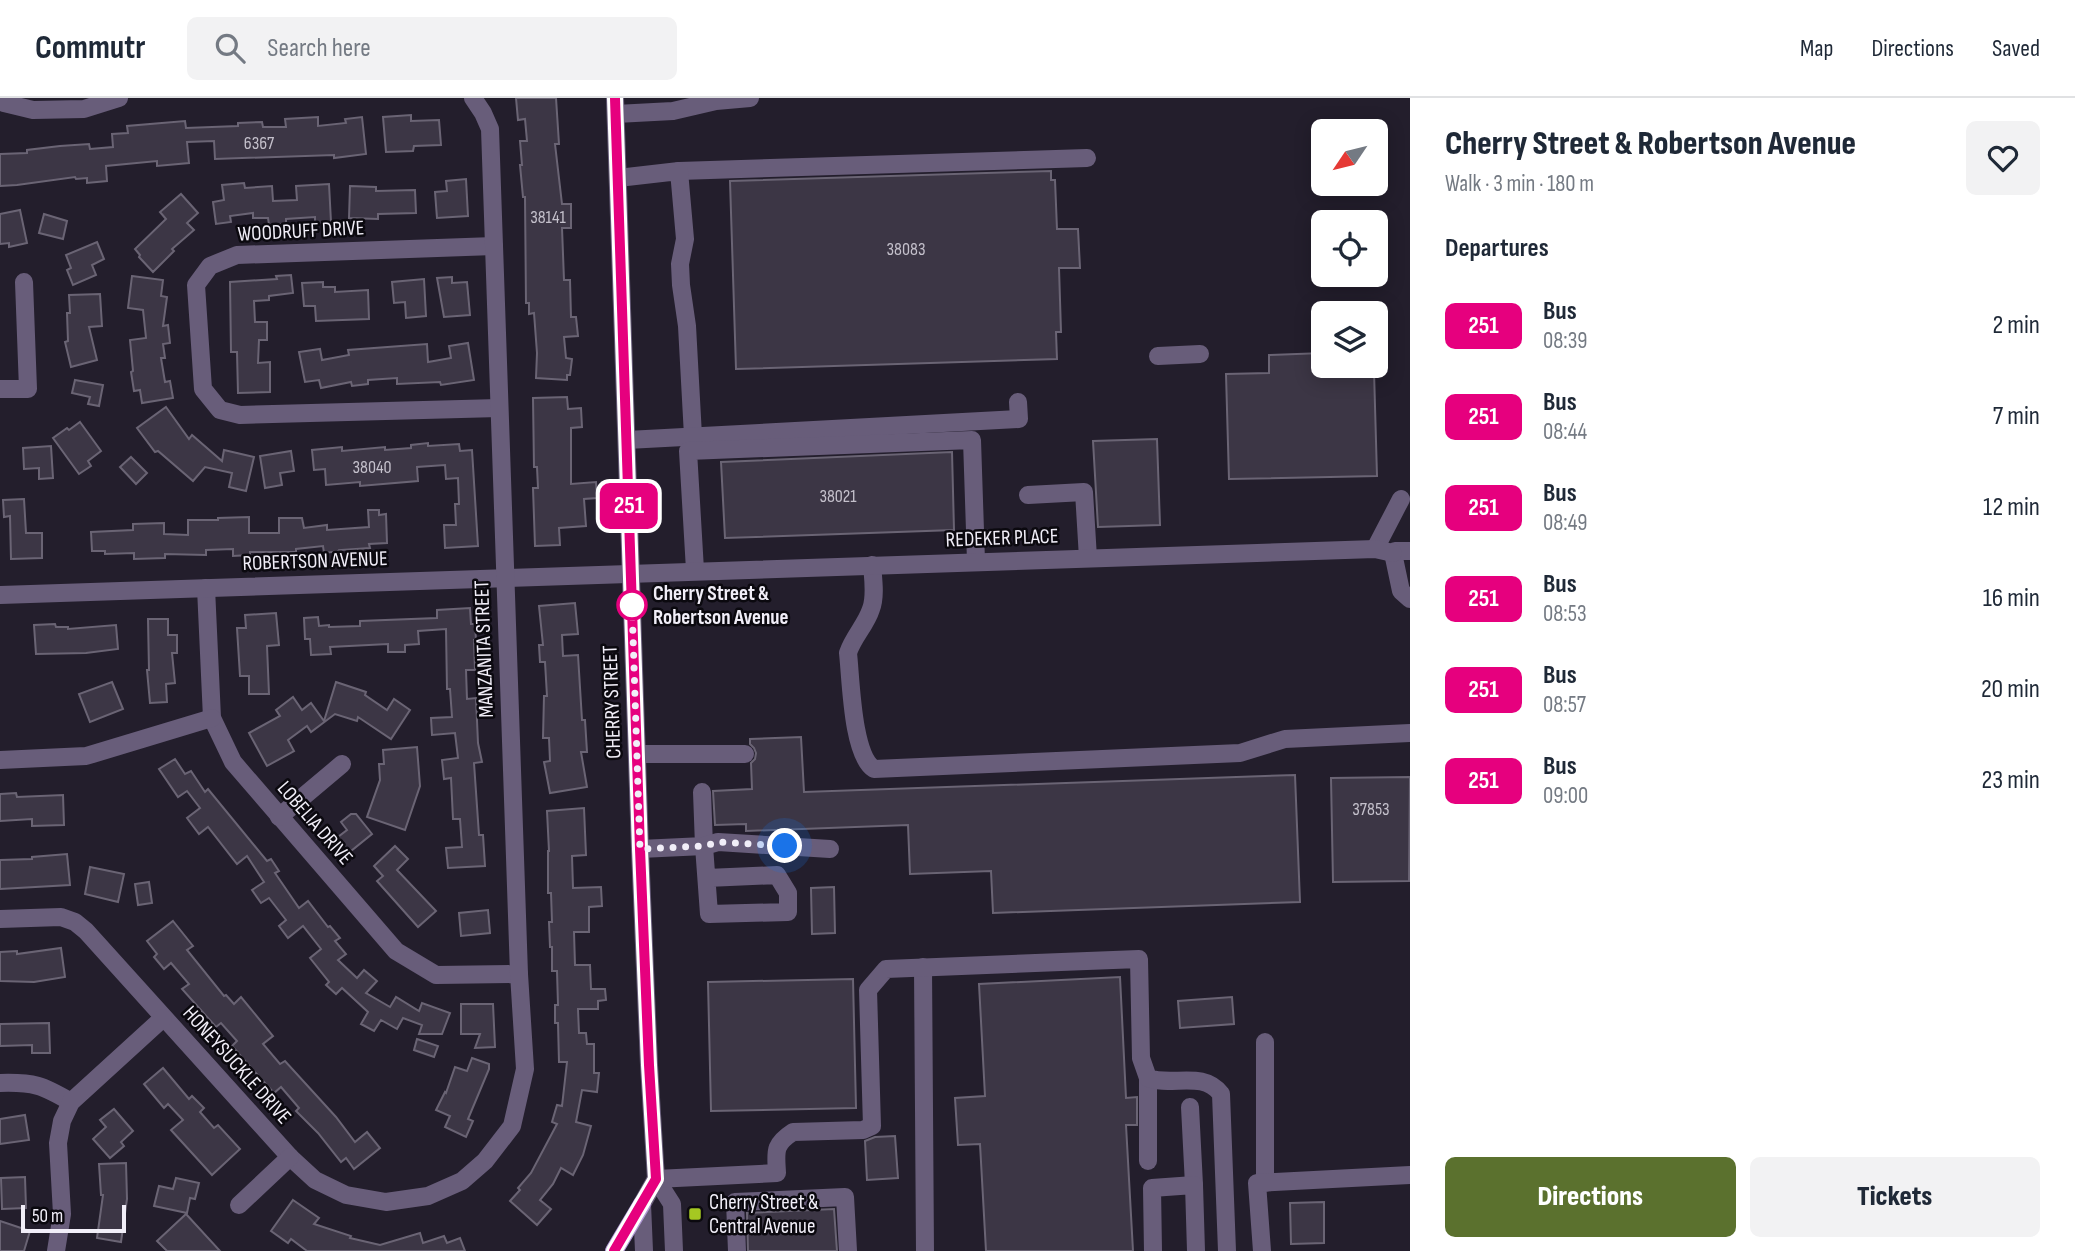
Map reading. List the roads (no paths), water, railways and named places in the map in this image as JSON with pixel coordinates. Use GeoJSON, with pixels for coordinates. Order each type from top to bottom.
{"type":"FeatureCollection","features":[{"type":"Feature","properties":{"kind":"main road"},"geometry":{"type":"LineString","coordinates":[[614,1251],[642,1204]]}},
{"type":"Feature","properties":{"kind":"street"},"geometry":{"type":"LineString","coordinates":[[4,98],[4,103],[33,110],[85,109],[120,98]]}},
{"type":"Feature","properties":{"kind":"street","name":"MANZANITA STREET"},"geometry":{"type":"LineString","coordinates":[[462,1181],[485,1161],[512,1126],[525,1069],[519,974],[490,129],[473,98]]}},
{"type":"Feature","properties":{"kind":"street"},"geometry":{"type":"LineString","coordinates":[[615,106],[673,111],[716,101],[750,98]]}},
{"type":"Feature","properties":{"kind":"street","name":"CHERRY STREET"},"geometry":{"type":"LineString","coordinates":[[615,106],[649,1065],[656,1179],[672,1205],[674,1251]]}},
{"type":"Feature","properties":{"kind":"street"},"geometry":{"type":"LineString","coordinates":[[618,178],[679,171],[1087,158]]}},
{"type":"Feature","properties":{"kind":"street"},"geometry":{"type":"LineString","coordinates":[[679,171],[685,239],[680,264],[681,285],[687,326],[693,436]]}},
{"type":"Feature","properties":{"kind":"street","name":"WOODRUFF DRIVE"},"geometry":{"type":"LineString","coordinates":[[494,246],[237,255],[210,266],[196,285],[204,389],[220,410],[240,415],[499,408]]}},
{"type":"Feature","properties":{"kind":"street"},"geometry":{"type":"LineString","coordinates":[[0,389],[28,389],[24,282]]}},
{"type":"Feature","properties":{"kind":"street"},"geometry":{"type":"LineString","coordinates":[[1158,356],[1200,355]]}},
{"type":"Feature","properties":{"kind":"street"},"geometry":{"type":"LineString","coordinates":[[627,440],[1019,419],[1018,402]]}},
{"type":"Feature","properties":{"kind":"street"},"geometry":{"type":"LineString","coordinates":[[695,570],[688,451],[972,440],[976,562]]}},
{"type":"Feature","properties":{"kind":"street"},"geometry":{"type":"LineString","coordinates":[[1028,495],[1084,492],[1088,558]]}},
{"type":"Feature","properties":{"kind":"street"},"geometry":{"type":"LineString","coordinates":[[1401,499],[1375,549],[1399,552],[1410,564]]}},
{"type":"Feature","properties":{"kind":"street","name":"REDEKER PLACE"},"geometry":{"type":"LineString","coordinates":[[631,572],[1375,549]]}},
{"type":"Feature","properties":{"kind":"street"},"geometry":{"type":"LineString","coordinates":[[1399,552],[1401,591],[1410,599]]}},
{"type":"Feature","properties":{"kind":"street"},"geometry":{"type":"LineString","coordinates":[[872,565],[872,608],[848,653],[856,729],[863,759],[874,769],[1241,753],[1285,739],[1410,733]]}},
{"type":"Feature","properties":{"kind":"street","name":"ROBERTSON AVENUE"},"geometry":{"type":"LineString","coordinates":[[0,595],[631,572]]}},
{"type":"Feature","properties":{"kind":"street","name":"LOBELIA DRIVE"},"geometry":{"type":"LineString","coordinates":[[206,588],[212,718],[233,762],[396,951],[436,975],[519,974]]}},
{"type":"Feature","properties":{"kind":"street"},"geometry":{"type":"LineString","coordinates":[[0,760],[86,756],[212,718]]}},
{"type":"Feature","properties":{"kind":"street"},"geometry":{"type":"LineString","coordinates":[[637,754],[745,754]]}},
{"type":"Feature","properties":{"kind":"street"},"geometry":{"type":"LineString","coordinates":[[279,817],[342,764]]}},
{"type":"Feature","properties":{"kind":"street"},"geometry":{"type":"LineString","coordinates":[[702,792],[709,914],[788,912],[788,893],[777,875],[707,878]]}},
{"type":"Feature","properties":{"kind":"street"},"geometry":{"type":"LineString","coordinates":[[640,849],[704,846],[718,842],[830,849]]}},
{"type":"Feature","properties":{"kind":"street","name":"HONEYSUCKLE DRIVE"},"geometry":{"type":"LineString","coordinates":[[0,919],[61,917],[75,922],[86,931],[290,1157],[315,1180],[346,1195],[386,1202],[428,1196],[462,1181]]}},
{"type":"Feature","properties":{"kind":"street"},"geometry":{"type":"LineString","coordinates":[[644,1251],[642,1204],[656,1179],[777,1173],[776,1147],[783,1138],[793,1132],[863,1130],[872,1126],[869,990],[886,970],[1139,959],[1141,1058],[1147,1078],[1148,1161]]}},
{"type":"Feature","properties":{"kind":"street"},"geometry":{"type":"LineString","coordinates":[[923,967],[925,1251]]}},
{"type":"Feature","properties":{"kind":"street"},"geometry":{"type":"LineString","coordinates":[[57,1251],[62,1214],[58,1143],[62,1122],[71,1102],[163,1017]]}},
{"type":"Feature","properties":{"kind":"street"},"geometry":{"type":"LineString","coordinates":[[1265,1042],[1265,1182]]}},
{"type":"Feature","properties":{"kind":"street"},"geometry":{"type":"LineString","coordinates":[[1147,1078],[1156,1081],[1209,1083],[1221,1094],[1227,1251]]}},
{"type":"Feature","properties":{"kind":"street"},"geometry":{"type":"LineString","coordinates":[[0,1083],[25,1082],[41,1086],[71,1102]]}},
{"type":"Feature","properties":{"kind":"street"},"geometry":{"type":"LineString","coordinates":[[1191,1107],[1196,1251]]}},
{"type":"Feature","properties":{"kind":"street"},"geometry":{"type":"LineString","coordinates":[[239,1205],[290,1157]]}},
{"type":"Feature","properties":{"kind":"street"},"geometry":{"type":"LineString","coordinates":[[1262,1251],[1257,1183],[1410,1175]]}},
{"type":"Feature","properties":{"kind":"street"},"geometry":{"type":"LineString","coordinates":[[1153,1251],[1152,1188],[1194,1185]]}},
{"type":"Feature","properties":{"kind":"street"},"geometry":{"type":"LineString","coordinates":[[737,1251],[735,1202],[845,1197],[848,1251]]}},
{"type":"Feature","properties":{"kind":"place","name":"Cherry Street & Robertson Avenue"},"geometry":{"type":"Point","coordinates":[632,605]}},
{"type":"Feature","properties":{"kind":"place","name":"Cherry Street & Central Avenue"},"geometry":{"type":"Point","coordinates":[695,1214]}}]}
